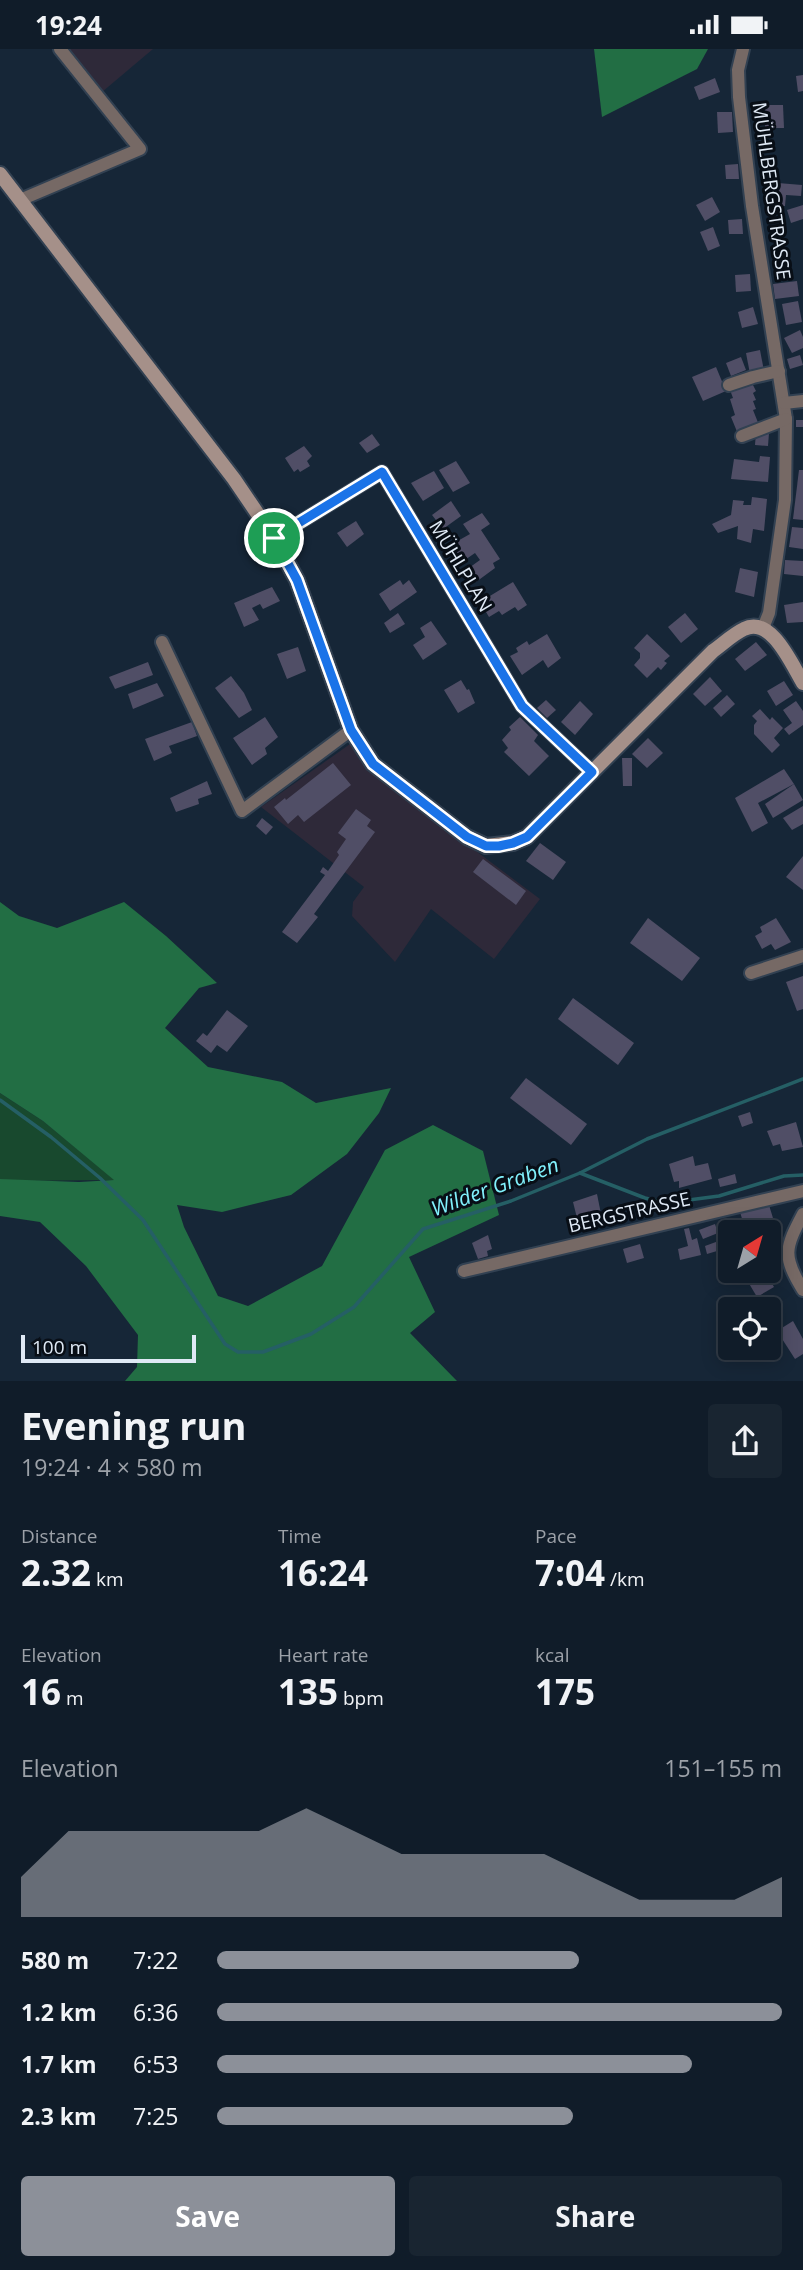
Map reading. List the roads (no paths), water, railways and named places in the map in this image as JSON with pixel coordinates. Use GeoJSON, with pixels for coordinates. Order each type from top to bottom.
{"type":"FeatureCollection","features":[{"type":"Feature","properties":{"kind":"main road"},"geometry":{"type":"LineString","coordinates":[[0,174],[234,479],[274,538],[297,580],[351,730],[376,767],[467,837],[486,846],[513,843],[527,837],[713,652],[746,628],[763,628],[774,637],[803,683]]}},
{"type":"Feature","properties":{"kind":"street"},"geometry":{"type":"LineString","coordinates":[[20,200],[141,149],[60,49]]}},
{"type":"Feature","properties":{"kind":"street","name":"MÜHLBERGSTRASSE"},"geometry":{"type":"LineString","coordinates":[[743,49],[738,70],[739,97],[752,206],[786,419],[785,501],[769,613],[763,628]]}},
{"type":"Feature","properties":{"kind":"street"},"geometry":{"type":"LineString","coordinates":[[729,385],[779,371]]}},
{"type":"Feature","properties":{"kind":"street"},"geometry":{"type":"LineString","coordinates":[[784,403],[803,401]]}},
{"type":"Feature","properties":{"kind":"street"},"geometry":{"type":"LineString","coordinates":[[741,436],[786,419]]}},
{"type":"Feature","properties":{"kind":"street","name":"MÜHLPLAN"},"geometry":{"type":"LineString","coordinates":[[274,538],[382,472],[522,706],[592,772]]}},
{"type":"Feature","properties":{"kind":"street"},"geometry":{"type":"LineString","coordinates":[[162,642],[242,811],[351,730]]}},
{"type":"Feature","properties":{"kind":"street"},"geometry":{"type":"LineString","coordinates":[[751,972],[803,956]]}},
{"type":"Feature","properties":{"kind":"street","name":"BERGSTRASSE"},"geometry":{"type":"LineString","coordinates":[[464,1271],[803,1191]]}},
{"type":"Feature","properties":{"kind":"street"},"geometry":{"type":"LineString","coordinates":[[803,1214],[788,1244],[792,1272],[803,1290]]}},
{"type":"Feature","properties":{"kind":"waterway","name":"Wilder Graben"},"geometry":{"type":"LineString","coordinates":[[0,1100],[51,1137],[100,1178],[143,1220],[225,1344],[238,1352],[263,1352],[311,1334],[354,1307],[423,1229],[511,1201],[580,1173],[647,1139],[803,1079]]}},
{"type":"Feature","properties":{"kind":"waterway"},"geometry":{"type":"LineString","coordinates":[[580,1173],[645,1198],[666,1203],[719,1196],[784,1176],[803,1175]]}}]}
